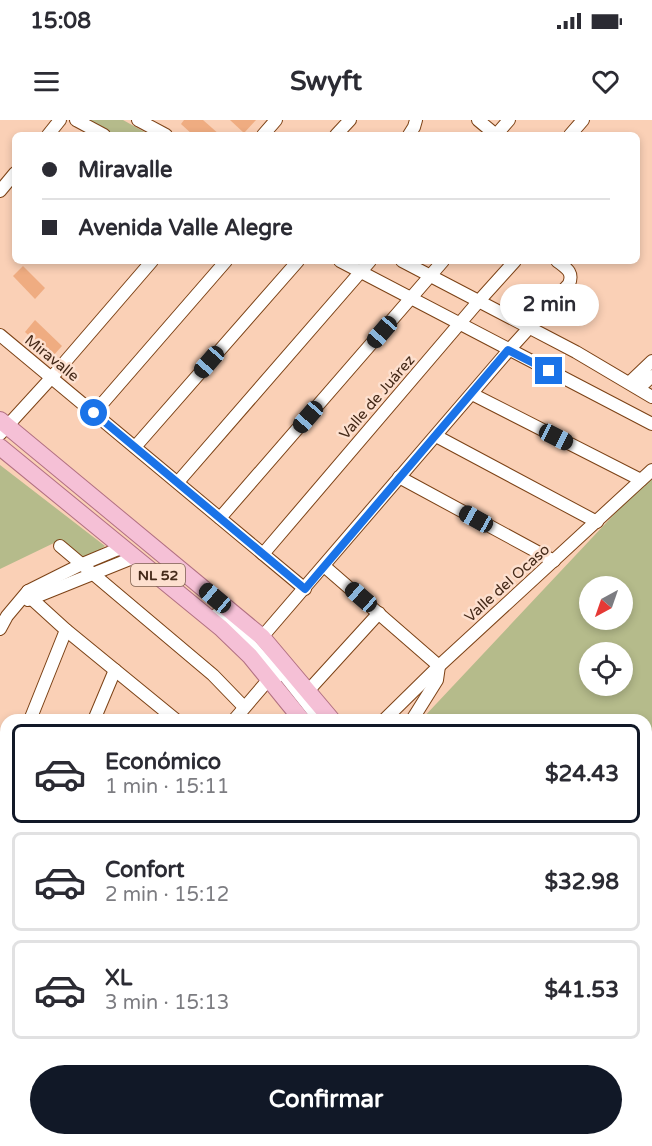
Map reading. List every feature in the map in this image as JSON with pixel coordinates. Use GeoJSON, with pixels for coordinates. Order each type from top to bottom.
{"type":"FeatureCollection","features":[{"type":"Feature","properties":{"kind":"main road","name":"NL 52"},"geometry":{"type":"LineString","coordinates":[[1,432],[129,552],[221,628],[249,656],[297,714]]}},
{"type":"Feature","properties":{"kind":"main road","name":"NL 52"},"geometry":{"type":"LineString","coordinates":[[1,432],[262,637],[327,714]]}},
{"type":"Feature","properties":{"kind":"street"},"geometry":{"type":"LineString","coordinates":[[50,132],[60,120]]}},
{"type":"Feature","properties":{"kind":"street"},"geometry":{"type":"LineString","coordinates":[[76,120],[98,132]]}},
{"type":"Feature","properties":{"kind":"street"},"geometry":{"type":"LineString","coordinates":[[138,120],[160,132]]}},
{"type":"Feature","properties":{"kind":"street"},"geometry":{"type":"LineString","coordinates":[[265,132],[276,120]]}},
{"type":"Feature","properties":{"kind":"street"},"geometry":{"type":"LineString","coordinates":[[339,132],[350,120]]}},
{"type":"Feature","properties":{"kind":"street"},"geometry":{"type":"LineString","coordinates":[[478,120],[492,132]]}},
{"type":"Feature","properties":{"kind":"street"},"geometry":{"type":"LineString","coordinates":[[498,132],[508,120]]}},
{"type":"Feature","properties":{"kind":"street"},"geometry":{"type":"LineString","coordinates":[[573,132],[583,120]]}},
{"type":"Feature","properties":{"kind":"street"},"geometry":{"type":"LineString","coordinates":[[0,191],[12,177]]}},
{"type":"Feature","properties":{"kind":"street"},"geometry":{"type":"LineString","coordinates":[[1,432],[52,378],[149,264]]}},
{"type":"Feature","properties":{"kind":"street"},"geometry":{"type":"LineString","coordinates":[[94,413],[223,264]]}},
{"type":"Feature","properties":{"kind":"street"},"geometry":{"type":"LineString","coordinates":[[135,447],[295,264]]}},
{"type":"Feature","properties":{"kind":"street"},"geometry":{"type":"LineString","coordinates":[[345,264],[652,424]]}},
{"type":"Feature","properties":{"kind":"street"},"geometry":{"type":"LineString","coordinates":[[178,482],[368,264]]}},
{"type":"Feature","properties":{"kind":"street"},"geometry":{"type":"LineString","coordinates":[[408,264],[529,327],[635,385],[652,397]]}},
{"type":"Feature","properties":{"kind":"street"},"geometry":{"type":"LineString","coordinates":[[220,518],[440,264]]}},
{"type":"Feature","properties":{"kind":"street","name":"Valle de Juárez"},"geometry":{"type":"LineString","coordinates":[[263,554],[512,264]]}},
{"type":"Feature","properties":{"kind":"street"},"geometry":{"type":"LineString","coordinates":[[262,637],[508,350],[569,284],[571,276],[569,271],[561,264]]}},
{"type":"Feature","properties":{"kind":"street","name":"Miravalle"},"geometry":{"type":"LineString","coordinates":[[0,335],[305,589]]}},
{"type":"Feature","properties":{"kind":"street"},"geometry":{"type":"LineString","coordinates":[[635,385],[652,361]]}},
{"type":"Feature","properties":{"kind":"street"},"geometry":{"type":"LineString","coordinates":[[635,385],[652,376]]}},
{"type":"Feature","properties":{"kind":"street"},"geometry":{"type":"LineString","coordinates":[[472,394],[641,480]]}},
{"type":"Feature","properties":{"kind":"street"},"geometry":{"type":"LineString","coordinates":[[1,432],[239,632],[264,658],[308,714]]}},
{"type":"Feature","properties":{"kind":"street"},"geometry":{"type":"LineString","coordinates":[[1,432],[245,631],[270,657],[315,714]]}},
{"type":"Feature","properties":{"kind":"street"},"geometry":{"type":"LineString","coordinates":[[436,436],[597,522]]}},
{"type":"Feature","properties":{"kind":"street","name":"Valle del Ocaso"},"geometry":{"type":"LineString","coordinates":[[390,714],[652,470]]}},
{"type":"Feature","properties":{"kind":"street"},"geometry":{"type":"LineString","coordinates":[[399,477],[554,561]]}},
{"type":"Feature","properties":{"kind":"street"},"geometry":{"type":"LineString","coordinates":[[60,546],[213,675],[244,707]]}},
{"type":"Feature","properties":{"kind":"street"},"geometry":{"type":"LineString","coordinates":[[0,629],[18,602],[80,565],[129,552]]}},
{"type":"Feature","properties":{"kind":"street"},"geometry":{"type":"LineString","coordinates":[[31,595],[92,575],[129,552]]}},
{"type":"Feature","properties":{"kind":"street"},"geometry":{"type":"LineString","coordinates":[[324,566],[439,666],[437,680],[416,714]]}},
{"type":"Feature","properties":{"kind":"street"},"geometry":{"type":"LineString","coordinates":[[31,595],[66,630],[115,670],[159,714]]}},
{"type":"Feature","properties":{"kind":"street"},"geometry":{"type":"LineString","coordinates":[[307,692],[379,613]]}},
{"type":"Feature","properties":{"kind":"street"},"geometry":{"type":"LineString","coordinates":[[32,714],[66,630]]}},
{"type":"Feature","properties":{"kind":"street"},"geometry":{"type":"LineString","coordinates":[[97,714],[115,670]]}},
{"type":"Feature","properties":{"kind":"street"},"geometry":{"type":"LineString","coordinates":[[239,714],[269,679]]}},
{"type":"Feature","properties":{"kind":"green space"},"geometry":{"type":"Polygon","coordinates":[[[82,120],[123,120],[145,132],[105,132],[82,120]]]}},
{"type":"Feature","properties":{"kind":"green space"},"geometry":{"type":"Polygon","coordinates":[[[0,465],[105,546],[84,560],[56,542],[0,569],[0,465]]]}},
{"type":"Feature","properties":{"kind":"green space"},"geometry":{"type":"Polygon","coordinates":[[[652,474],[652,714],[427,714],[652,474]]]}},
{"type":"Feature","properties":{"kind":"building"},"geometry":{"type":"Polygon","coordinates":[[[184,120],[203,120],[217,132],[190,132],[181,124],[184,120]]]}},
{"type":"Feature","properties":{"kind":"building"},"geometry":{"type":"Polygon","coordinates":[[[230,120],[256,120],[245,132],[230,120]]]}},
{"type":"Feature","properties":{"kind":"building"},"geometry":{"type":"Polygon","coordinates":[[[23,266],[45,288],[35,299],[13,276],[23,266]]]}},
{"type":"Feature","properties":{"kind":"building"},"geometry":{"type":"Polygon","coordinates":[[[35,320],[62,346],[52,357],[25,332],[35,320]]]}},
{"type":"Feature","properties":{"kind":"route"},"geometry":{"type":"LineString","coordinates":[[94,413],[305,589],[508,350],[549,371]]}}]}
